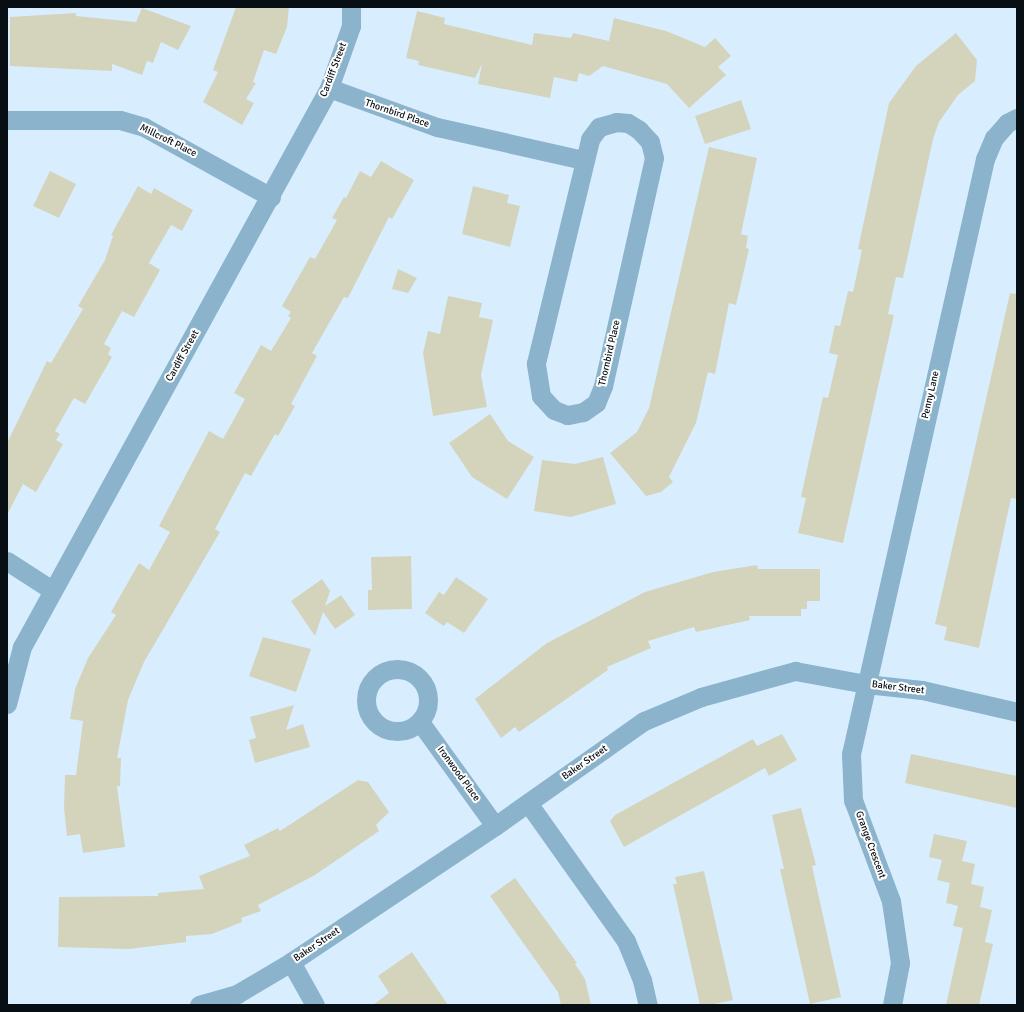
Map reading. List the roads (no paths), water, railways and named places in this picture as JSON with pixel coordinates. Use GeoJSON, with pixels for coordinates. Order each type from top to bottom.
{"type":"FeatureCollection","features":[{"type":"Feature","properties":{"kind":"street","name":"Cardiff Street"},"geometry":{"type":"LineString","coordinates":[[7,704],[22,647],[52,590],[330,88],[350,26],[351,7]]}},
{"type":"Feature","properties":{"kind":"street","name":"Thornbird Place"},"geometry":{"type":"LineString","coordinates":[[330,88],[392,113],[437,127],[584,160]]}},
{"type":"Feature","properties":{"kind":"street","name":"Penny Lane"},"geometry":{"type":"LineString","coordinates":[[866,684],[985,159],[994,138],[1007,123],[1017,118]]}},
{"type":"Feature","properties":{"kind":"street","name":"Millcroft Place"},"geometry":{"type":"LineString","coordinates":[[7,120],[120,120],[144,127],[271,197]]}},
{"type":"Feature","properties":{"kind":"street","name":"Thornbird Place"},"geometry":{"type":"LineString","coordinates":[[616,122],[628,123],[639,130],[650,142],[654,158],[603,386],[596,403],[583,412],[567,415],[554,410],[541,396],[536,363],[584,160],[590,139],[599,127],[616,122]]}},
{"type":"Feature","properties":{"kind":"street"},"geometry":{"type":"LineString","coordinates":[[7,561],[52,590]]}},
{"type":"Feature","properties":{"kind":"street","name":"Baker Street"},"geometry":{"type":"LineString","coordinates":[[199,1005],[237,994],[291,962],[495,826],[644,721],[701,698],[795,671],[866,684],[922,690],[1017,712]]}},
{"type":"Feature","properties":{"kind":"street","name":"Grange Crescent"},"geometry":{"type":"LineString","coordinates":[[866,684],[851,754],[853,800],[891,901],[900,963],[892,1005]]}},
{"type":"Feature","properties":{"kind":"street","name":"Ironwood Place"},"geometry":{"type":"LineString","coordinates":[[420,722],[495,826]]}},
{"type":"Feature","properties":{"kind":"street"},"geometry":{"type":"LineString","coordinates":[[528,803],[626,941],[642,980],[648,1005]]}},
{"type":"Feature","properties":{"kind":"street"},"geometry":{"type":"LineString","coordinates":[[291,962],[315,1005]]}}]}
